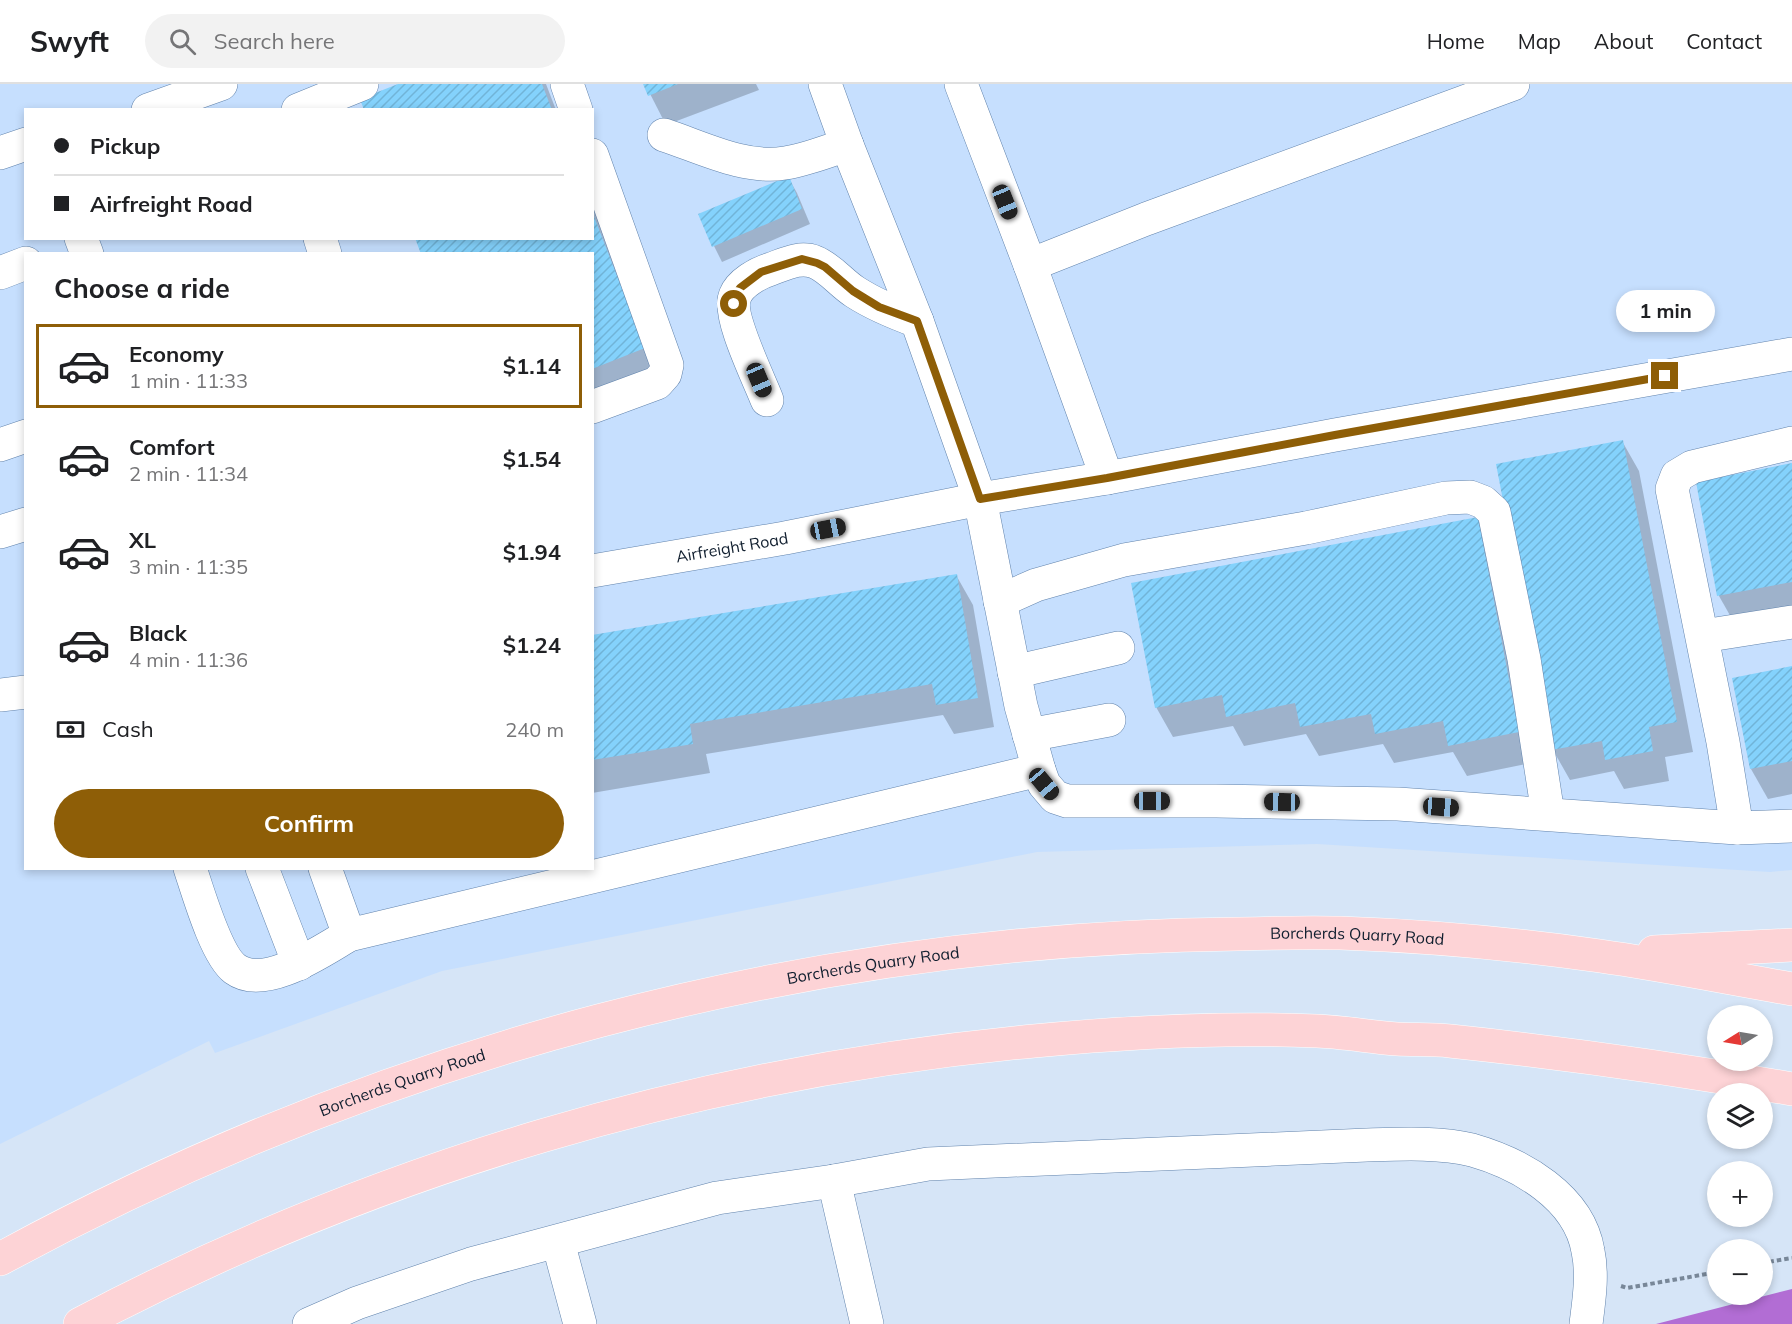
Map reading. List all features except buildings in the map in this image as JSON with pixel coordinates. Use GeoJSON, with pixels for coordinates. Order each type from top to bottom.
{"type":"FeatureCollection","features":[{"type":"Feature","properties":{"kind":"main road","name":"Borcherds Quarry Road"},"geometry":{"type":"LineString","coordinates":[[0,1259],[95,1209],[173,1172],[371,1091],[584,1025],[695,997],[780,979],[915,957],[1040,942],[1123,937],[1338,933],[1470,942],[1599,956],[1792,989]]}},
{"type":"Feature","properties":{"kind":"main road"},"geometry":{"type":"LineString","coordinates":[[1599,956],[1792,945]]}},
{"type":"Feature","properties":{"kind":"main road"},"geometry":{"type":"LineString","coordinates":[[80,1324],[190,1269],[308,1217],[471,1157],[595,1120],[720,1089],[805,1072],[912,1055],[1008,1043],[1105,1035],[1321,1031],[1444,1041],[1610,1060],[1792,1089]]}},
{"type":"Feature","properties":{"kind":"lane"},"geometry":{"type":"LineString","coordinates":[[154,108],[221,84]]}},
{"type":"Feature","properties":{"kind":"lane"},"geometry":{"type":"LineString","coordinates":[[303,108],[362,84]]}},
{"type":"Feature","properties":{"kind":"lane"},"geometry":{"type":"LineString","coordinates":[[567,84],[575,108]]}},
{"type":"Feature","properties":{"kind":"lane"},"geometry":{"type":"LineString","coordinates":[[961,84],[1030,265],[1107,478]]}},
{"type":"Feature","properties":{"kind":"lane"},"geometry":{"type":"LineString","coordinates":[[1030,265],[1146,219],[1512,84]]}},
{"type":"Feature","properties":{"kind":"lane"},"geometry":{"type":"LineString","coordinates":[[829,85],[847,145],[917,321],[980,499],[1014,672],[1029,735],[1044,784],[1055,797],[1067,801],[1350,803],[1737,828],[1792,826]]}},
{"type":"Feature","properties":{"kind":"lane"},"geometry":{"type":"LineString","coordinates":[[664,135],[731,157],[770,165],[786,163],[847,145]]}},
{"type":"Feature","properties":{"kind":"lane"},"geometry":{"type":"LineString","coordinates":[[0,153],[24,145]]}},
{"type":"Feature","properties":{"kind":"lane"},"geometry":{"type":"LineString","coordinates":[[594,162],[667,365],[665,374],[657,383],[594,406]]}},
{"type":"Feature","properties":{"kind":"lane"},"geometry":{"type":"LineString","coordinates":[[767,400],[736,321],[734,304],[734,297],[740,288],[761,272],[791,262],[808,260],[825,267],[853,291],[879,307],[917,321]]}},
{"type":"Feature","properties":{"kind":"lane"},"geometry":{"type":"LineString","coordinates":[[0,273],[24,264]]}},
{"type":"Feature","properties":{"kind":"lane","name":"Airfreight Road"},"geometry":{"type":"LineString","coordinates":[[594,571],[785,538],[980,499],[1792,354]]}},
{"type":"Feature","properties":{"kind":"lane"},"geometry":{"type":"LineString","coordinates":[[0,445],[24,437]]}},
{"type":"Feature","properties":{"kind":"lane"},"geometry":{"type":"LineString","coordinates":[[1737,828],[1672,489],[1674,481],[1682,471],[1692,467],[1792,443]]}},
{"type":"Feature","properties":{"kind":"lane"},"geometry":{"type":"LineString","coordinates":[[1000,601],[1036,585],[1124,560],[1306,528],[1446,498],[1470,497],[1484,502],[1494,512],[1501,546],[1524,659],[1548,814]]}},
{"type":"Feature","properties":{"kind":"lane"},"geometry":{"type":"LineString","coordinates":[[1702,636],[1792,622]]}},
{"type":"Feature","properties":{"kind":"lane"},"geometry":{"type":"LineString","coordinates":[[1014,672],[1118,648]]}},
{"type":"Feature","properties":{"kind":"lane"},"geometry":{"type":"LineString","coordinates":[[0,695],[24,692]]}},
{"type":"Feature","properties":{"kind":"lane"},"geometry":{"type":"LineString","coordinates":[[1029,735],[1109,720]]}},
{"type":"Feature","properties":{"kind":"lane"},"geometry":{"type":"LineString","coordinates":[[190,870],[223,955],[235,970],[254,975],[270,973],[299,964],[349,935],[1039,770]]}},
{"type":"Feature","properties":{"kind":"lane"},"geometry":{"type":"LineString","coordinates":[[263,870],[299,964]]}},
{"type":"Feature","properties":{"kind":"lane"},"geometry":{"type":"LineString","coordinates":[[326,870],[349,935]]}},
{"type":"Feature","properties":{"kind":"lane"},"geometry":{"type":"LineString","coordinates":[[309,1324],[357,1303],[471,1264],[558,1242],[624,1221],[717,1198],[834,1181],[928,1164],[1419,1144],[1471,1150],[1512,1164],[1537,1179],[1557,1195],[1575,1217],[1588,1250],[1591,1276],[1586,1324]]}},
{"type":"Feature","properties":{"kind":"lane"},"geometry":{"type":"LineString","coordinates":[[834,1181],[867,1324]]}},
{"type":"Feature","properties":{"kind":"lane"},"geometry":{"type":"LineString","coordinates":[[558,1242],[580,1324]]}},
{"type":"Feature","properties":{"kind":"path"},"geometry":{"type":"LineString","coordinates":[[1773,1261],[1792,1258]]}},
{"type":"Feature","properties":{"kind":"path"},"geometry":{"type":"LineString","coordinates":[[1591,1276],[1627,1288],[1707,1274]]}},
{"type":"Feature","properties":{"kind":"shaded area"},"geometry":{"type":"Polygon","coordinates":[[[0,84],[1792,84],[1792,870],[1770,872],[1317,844],[1037,852],[442,971],[215,1053],[209,1041],[0,1144],[0,84]]]}},
{"type":"Feature","properties":{"kind":"shaded area"},"geometry":{"type":"Polygon","coordinates":[[[1792,1289],[1792,1324],[1656,1324],[1730,1305],[1773,1305],[1773,1294],[1792,1289]]]}},
{"type":"Feature","properties":{"kind":"route"},"geometry":{"type":"LineString","coordinates":[[734,304],[734,297],[740,288],[761,272],[802,259],[825,267],[853,291],[879,307],[917,321],[980,499],[1665,376]]}}]}
